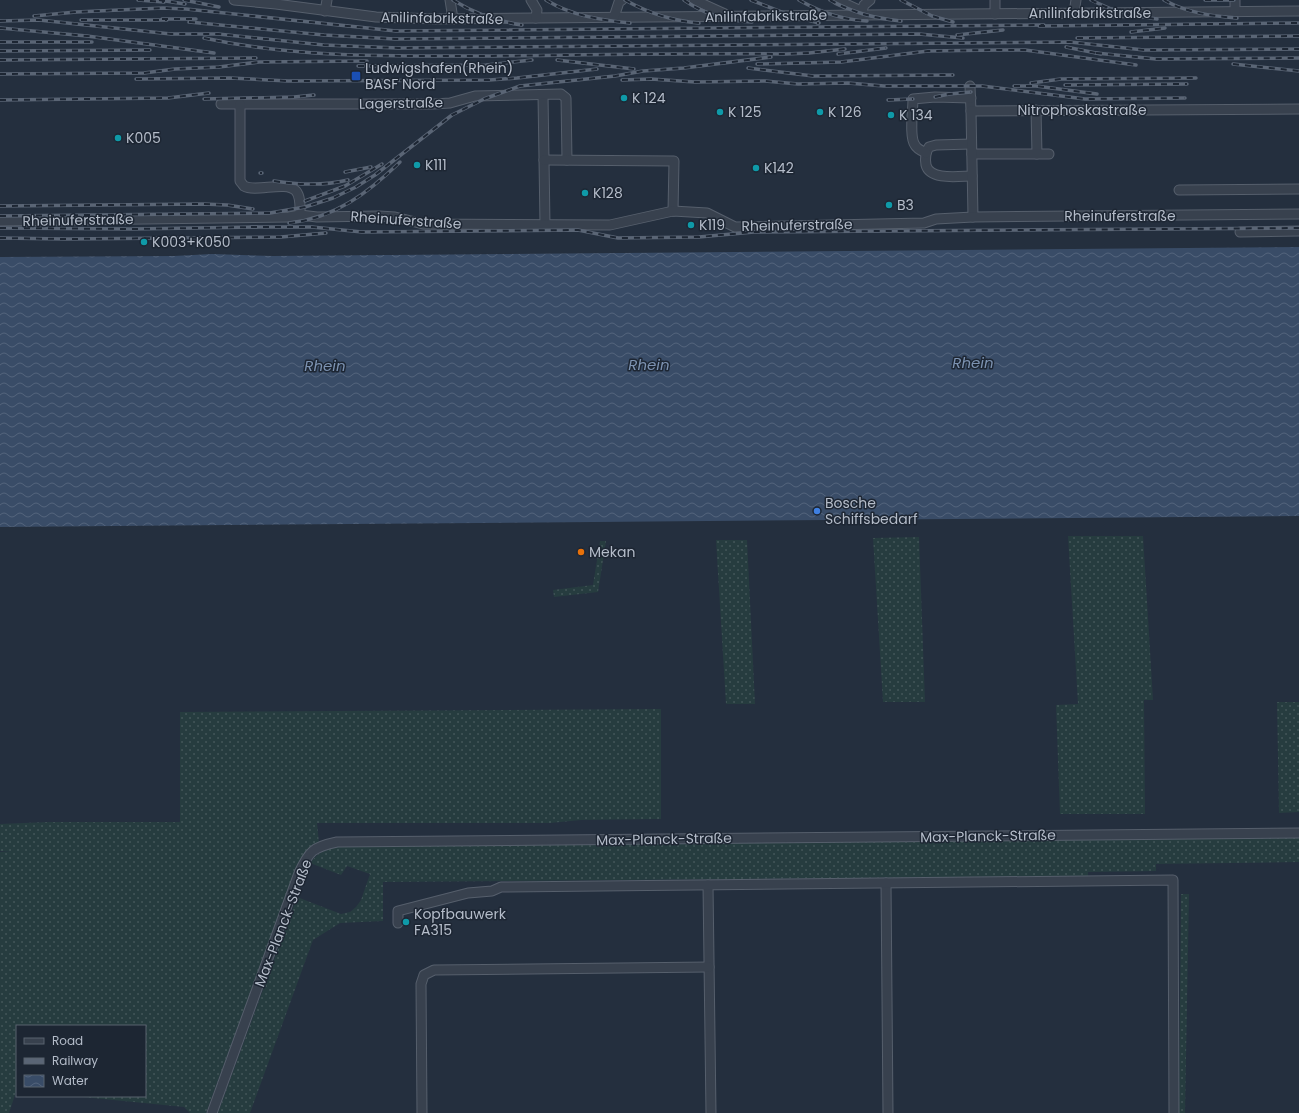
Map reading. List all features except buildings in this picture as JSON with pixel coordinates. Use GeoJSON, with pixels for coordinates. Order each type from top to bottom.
{"type":"FeatureCollection","features":[{"type":"Feature","properties":{"kind":"street","name":"Anilinfabrikstraße"},"geometry":{"type":"LineString","coordinates":[[234,0],[276,2],[325,11],[376,17],[453,19],[861,13],[995,14],[1299,11]]}},
{"type":"Feature","properties":{"kind":"street"},"geometry":{"type":"LineString","coordinates":[[325,11],[327,0]]}},
{"type":"Feature","properties":{"kind":"street"},"geometry":{"type":"LineString","coordinates":[[450,0],[453,19]]}},
{"type":"Feature","properties":{"kind":"street"},"geometry":{"type":"LineString","coordinates":[[531,0],[537,10],[536,18]]}},
{"type":"Feature","properties":{"kind":"street"},"geometry":{"type":"LineString","coordinates":[[614,17],[619,2],[622,0]]}},
{"type":"Feature","properties":{"kind":"street"},"geometry":{"type":"LineString","coordinates":[[694,0],[729,16]]}},
{"type":"Feature","properties":{"kind":"street"},"geometry":{"type":"LineString","coordinates":[[836,0],[861,13],[864,4],[870,0]]}},
{"type":"Feature","properties":{"kind":"street"},"geometry":{"type":"LineString","coordinates":[[995,0],[995,14]]}},
{"type":"Feature","properties":{"kind":"street"},"geometry":{"type":"LineString","coordinates":[[1074,13],[1076,0]]}},
{"type":"Feature","properties":{"kind":"street"},"geometry":{"type":"LineString","coordinates":[[1235,0],[1235,12]]}},
{"type":"Feature","properties":{"kind":"street"},"geometry":{"type":"LineString","coordinates":[[970,86],[973,217]]}},
{"type":"Feature","properties":{"kind":"street","name":"Lagerstraße"},"geometry":{"type":"LineString","coordinates":[[221,104],[434,104],[450,103],[476,96],[561,94],[566,98],[568,160]]}},
{"type":"Feature","properties":{"kind":"street"},"geometry":{"type":"LineString","coordinates":[[543,95],[546,225]]}},
{"type":"Feature","properties":{"kind":"street"},"geometry":{"type":"LineString","coordinates":[[926,153],[914,145],[912,136],[913,99],[935,97],[971,98]]}},
{"type":"Feature","properties":{"kind":"street"},"geometry":{"type":"LineString","coordinates":[[240,104],[240,181],[244,186],[251,188],[282,187],[295,190],[298,195],[300,215]]}},
{"type":"Feature","properties":{"kind":"street","name":"Nitrophoskastraße"},"geometry":{"type":"LineString","coordinates":[[971,111],[1299,109]]}},
{"type":"Feature","properties":{"kind":"street"},"geometry":{"type":"LineString","coordinates":[[1036,110],[1037,154]]}},
{"type":"Feature","properties":{"kind":"street"},"geometry":{"type":"LineString","coordinates":[[972,144],[936,145],[929,147],[926,153],[925,161],[927,169],[931,173],[943,176],[972,176]]}},
{"type":"Feature","properties":{"kind":"street"},"geometry":{"type":"LineString","coordinates":[[972,154],[1049,154]]}},
{"type":"Feature","properties":{"kind":"street"},"geometry":{"type":"LineString","coordinates":[[544,160],[674,161],[673,210]]}},
{"type":"Feature","properties":{"kind":"street"},"geometry":{"type":"LineString","coordinates":[[1179,190],[1299,189]]}},
{"type":"Feature","properties":{"kind":"street","name":"Rheinuferstraße"},"geometry":{"type":"LineString","coordinates":[[0,221],[289,217],[300,215],[317,217],[395,217],[423,224],[610,226],[673,210],[707,213],[735,227],[924,223],[936,219],[973,217],[1299,214]]}},
{"type":"Feature","properties":{"kind":"street"},"geometry":{"type":"LineString","coordinates":[[1240,232],[1299,231]]}},
{"type":"Feature","properties":{"kind":"street","name":"Max-Planck-Straße"},"geometry":{"type":"LineString","coordinates":[[212,1113],[299,873],[309,855],[320,846],[337,842],[1299,833]]}},
{"type":"Feature","properties":{"kind":"street"},"geometry":{"type":"LineString","coordinates":[[398,923],[398,912],[468,893],[492,891],[501,887],[1173,880],[1174,1113]]}},
{"type":"Feature","properties":{"kind":"street"},"geometry":{"type":"LineString","coordinates":[[886,883],[888,1113]]}},
{"type":"Feature","properties":{"kind":"street"},"geometry":{"type":"LineString","coordinates":[[708,885],[711,1113]]}},
{"type":"Feature","properties":{"kind":"street"},"geometry":{"type":"LineString","coordinates":[[422,1113],[421,984],[424,974],[434,970],[709,967]]}},
{"type":"Feature","properties":{"kind":"green space"},"geometry":{"type":"Polygon","coordinates":[[[1068,536],[1143,536],[1153,700],[1144,700],[1145,814],[1060,814],[1056,705],[1078,704],[1068,536]]]}},
{"type":"Feature","properties":{"kind":"green space"},"geometry":{"type":"Polygon","coordinates":[[[919,537],[925,702],[883,702],[873,538],[919,537]]]}},
{"type":"Feature","properties":{"kind":"green space"},"geometry":{"type":"Polygon","coordinates":[[[716,540],[747,540],[755,704],[726,704],[716,540]]]}},
{"type":"Feature","properties":{"kind":"green space"},"geometry":{"type":"Polygon","coordinates":[[[600,541],[606,541],[598,592],[554,597],[553,590],[593,585],[600,541]]]}},
{"type":"Feature","properties":{"kind":"green space"},"geometry":{"type":"Polygon","coordinates":[[[1277,702],[1299,702],[1299,812],[1279,813],[1277,702]]]}},
{"type":"Feature","properties":{"kind":"green space"},"geometry":{"type":"Polygon","coordinates":[[[661,709],[661,819],[581,820],[550,823],[317,823],[319,843],[306,854],[296,869],[206,1113],[190,1113],[184,1107],[83,1097],[146,1097],[146,1025],[16,1025],[16,1092],[9,1113],[0,1113],[0,852],[11,852],[0,851],[0,824],[48,822],[180,822],[180,712],[661,709]]]}},
{"type":"Feature","properties":{"kind":"green space"},"geometry":{"type":"Polygon","coordinates":[[[1299,838],[1299,862],[1156,864],[1156,871],[1088,872],[1088,876],[383,882],[383,921],[340,923],[313,940],[250,1113],[218,1113],[297,897],[341,914],[350,912],[361,900],[370,874],[347,866],[341,875],[310,863],[323,852],[340,846],[1299,838]]]}},
{"type":"Feature","properties":{"kind":"green space"},"geometry":{"type":"Polygon","coordinates":[[[1181,894],[1189,894],[1185,1113],[1179,1113],[1181,894]]]}},
{"type":"Feature","properties":{"kind":"water","name":"Rhein"},"geometry":{"type":"Polygon","coordinates":[[[1299,247],[1299,516],[0,527],[0,257],[174,256],[212,254],[273,256],[1299,247]]]}},
{"type":"Feature","properties":{"kind":"railway"},"geometry":{"type":"LineString","coordinates":[[138,0],[164,2]]}},
{"type":"Feature","properties":{"kind":"railway"},"geometry":{"type":"LineString","coordinates":[[159,0],[185,4]]}},
{"type":"Feature","properties":{"kind":"railway"},"geometry":{"type":"LineString","coordinates":[[184,0],[219,7]]}},
{"type":"Feature","properties":{"kind":"railway"},"geometry":{"type":"LineString","coordinates":[[453,0],[486,16],[522,25]]}},
{"type":"Feature","properties":{"kind":"railway"},"geometry":{"type":"LineString","coordinates":[[546,0],[576,14],[598,19],[630,23]]}},
{"type":"Feature","properties":{"kind":"railway"},"geometry":{"type":"LineString","coordinates":[[625,0],[661,16],[699,23]]}},
{"type":"Feature","properties":{"kind":"railway"},"geometry":{"type":"LineString","coordinates":[[684,0],[716,16],[752,22]]}},
{"type":"Feature","properties":{"kind":"railway"},"geometry":{"type":"LineString","coordinates":[[751,0],[789,15],[819,23],[817,23]]}},
{"type":"Feature","properties":{"kind":"railway"},"geometry":{"type":"LineString","coordinates":[[799,0],[832,15],[867,21]]}},
{"type":"Feature","properties":{"kind":"railway"},"geometry":{"type":"LineString","coordinates":[[830,0],[864,14],[901,21]]}},
{"type":"Feature","properties":{"kind":"railway"},"geometry":{"type":"LineString","coordinates":[[901,0],[932,16],[953,22]]}},
{"type":"Feature","properties":{"kind":"railway"},"geometry":{"type":"LineString","coordinates":[[1091,0],[1123,13],[1157,19]]}},
{"type":"Feature","properties":{"kind":"railway"},"geometry":{"type":"LineString","coordinates":[[1164,0],[1191,11],[1209,15],[1237,18]]}},
{"type":"Feature","properties":{"kind":"railway"},"geometry":{"type":"LineString","coordinates":[[1205,0],[1234,0]]}},
{"type":"Feature","properties":{"kind":"railway"},"geometry":{"type":"LineString","coordinates":[[34,16],[76,12],[163,8],[186,9],[396,31],[1044,25]]}},
{"type":"Feature","properties":{"kind":"railway"},"geometry":{"type":"LineString","coordinates":[[162,19],[196,19]]}},
{"type":"Feature","properties":{"kind":"railway"},"geometry":{"type":"LineString","coordinates":[[0,21],[39,20],[171,34],[218,34],[324,45],[398,48],[1070,42],[1144,50],[1299,49]]}},
{"type":"Feature","properties":{"kind":"railway"},"geometry":{"type":"LineString","coordinates":[[81,20],[167,20]]}},
{"type":"Feature","properties":{"kind":"railway"},"geometry":{"type":"LineString","coordinates":[[189,22],[324,35],[395,39],[919,34],[963,38]]}},
{"type":"Feature","properties":{"kind":"railway"},"geometry":{"type":"LineString","coordinates":[[1039,26],[1299,23]]}},
{"type":"Feature","properties":{"kind":"railway"},"geometry":{"type":"LineString","coordinates":[[0,28],[87,36],[214,53]]}},
{"type":"Feature","properties":{"kind":"railway"},"geometry":{"type":"LineString","coordinates":[[1131,32],[1165,28]]}},
{"type":"Feature","properties":{"kind":"railway"},"geometry":{"type":"LineString","coordinates":[[957,35],[1003,30]]}},
{"type":"Feature","properties":{"kind":"railway"},"geometry":{"type":"LineString","coordinates":[[1077,38],[1299,36]]}},
{"type":"Feature","properties":{"kind":"railway"},"geometry":{"type":"LineString","coordinates":[[204,38],[239,45],[273,49],[378,56],[786,54],[845,49]]}},
{"type":"Feature","properties":{"kind":"railway"},"geometry":{"type":"LineString","coordinates":[[0,42],[92,42]]}},
{"type":"Feature","properties":{"kind":"railway"},"geometry":{"type":"LineString","coordinates":[[1066,47],[1101,54]]}},
{"type":"Feature","properties":{"kind":"railway"},"geometry":{"type":"LineString","coordinates":[[838,54],[886,48]]}},
{"type":"Feature","properties":{"kind":"railway"},"geometry":{"type":"LineString","coordinates":[[0,51],[150,50]]}},
{"type":"Feature","properties":{"kind":"railway"},"geometry":{"type":"LineString","coordinates":[[757,64],[841,62],[928,51],[1025,50],[1136,65]]}},
{"type":"Feature","properties":{"kind":"railway"},"geometry":{"type":"LineString","coordinates":[[1096,53],[1156,59],[1299,58]]}},
{"type":"Feature","properties":{"kind":"railway"},"geometry":{"type":"LineString","coordinates":[[0,216],[270,213],[305,207],[333,198],[356,187],[375,175],[452,115],[484,99],[520,86],[771,57]]}},
{"type":"Feature","properties":{"kind":"railway"},"geometry":{"type":"LineString","coordinates":[[0,60],[256,58]]}},
{"type":"Feature","properties":{"kind":"railway"},"geometry":{"type":"LineString","coordinates":[[358,66],[486,65],[532,60]]}},
{"type":"Feature","properties":{"kind":"railway"},"geometry":{"type":"LineString","coordinates":[[557,60],[634,69]]}},
{"type":"Feature","properties":{"kind":"railway"},"geometry":{"type":"LineString","coordinates":[[0,74],[144,73],[259,62],[367,61]]}},
{"type":"Feature","properties":{"kind":"railway"},"geometry":{"type":"LineString","coordinates":[[1233,64],[1299,71]]}},
{"type":"Feature","properties":{"kind":"railway"},"geometry":{"type":"LineString","coordinates":[[748,68],[813,76],[953,75]]}},
{"type":"Feature","properties":{"kind":"railway"},"geometry":{"type":"LineString","coordinates":[[136,79],[230,78],[288,81],[489,80],[597,69]]}},
{"type":"Feature","properties":{"kind":"railway"},"geometry":{"type":"LineString","coordinates":[[1031,83],[1061,79],[1196,78]]}},
{"type":"Feature","properties":{"kind":"railway"},"geometry":{"type":"LineString","coordinates":[[622,80],[651,79],[695,82],[765,81],[798,84],[848,83],[884,86],[982,86],[1085,99],[1185,98]]}},
{"type":"Feature","properties":{"kind":"railway"},"geometry":{"type":"LineString","coordinates":[[1065,85],[1187,84]]}},
{"type":"Feature","properties":{"kind":"railway"},"geometry":{"type":"LineString","coordinates":[[1014,86],[1036,86],[1097,94]]}},
{"type":"Feature","properties":{"kind":"railway"},"geometry":{"type":"LineString","coordinates":[[935,97],[971,92]]}},
{"type":"Feature","properties":{"kind":"railway"},"geometry":{"type":"LineString","coordinates":[[0,100],[168,98],[209,93]]}},
{"type":"Feature","properties":{"kind":"railway"},"geometry":{"type":"LineString","coordinates":[[204,99],[294,97],[314,95]]}},
{"type":"Feature","properties":{"kind":"railway"},"geometry":{"type":"LineString","coordinates":[[888,100],[913,99]]}},
{"type":"Feature","properties":{"kind":"railway"},"geometry":{"type":"LineString","coordinates":[[289,223],[321,216],[336,210],[363,194],[400,162]]}},
{"type":"Feature","properties":{"kind":"railway"},"geometry":{"type":"LineString","coordinates":[[305,201],[345,186],[382,164]]}},
{"type":"Feature","properties":{"kind":"railway"},"geometry":{"type":"LineString","coordinates":[[345,172],[371,167]]}},
{"type":"Feature","properties":{"kind":"railway"},"geometry":{"type":"LineString","coordinates":[[274,181],[311,184],[348,180]]}},
{"type":"Feature","properties":{"kind":"railway"},"geometry":{"type":"LineString","coordinates":[[0,206],[203,204],[227,205],[253,209]]}},
{"type":"Feature","properties":{"kind":"railway"},"geometry":{"type":"LineString","coordinates":[[251,227],[312,227],[362,232],[578,230],[618,238],[699,237],[754,232],[1299,228]]}},
{"type":"Feature","properties":{"kind":"railway"},"geometry":{"type":"LineString","coordinates":[[0,228],[132,229],[257,227]]}},
{"type":"Feature","properties":{"kind":"railway"},"geometry":{"type":"LineString","coordinates":[[0,238],[66,239],[281,237],[326,233]]}},
{"type":"Feature","properties":{"kind":"place","name":"Ludwigshafen(Rhein) BASF Nord"},"geometry":{"type":"Point","coordinates":[356,76]}},
{"type":"Feature","properties":{"kind":"place","name":"K 124"},"geometry":{"type":"Point","coordinates":[624,98]}},
{"type":"Feature","properties":{"kind":"place","name":"K 125"},"geometry":{"type":"Point","coordinates":[720,112]}},
{"type":"Feature","properties":{"kind":"place","name":"K 126"},"geometry":{"type":"Point","coordinates":[820,112]}},
{"type":"Feature","properties":{"kind":"place","name":"K 134"},"geometry":{"type":"Point","coordinates":[891,115]}},
{"type":"Feature","properties":{"kind":"place","name":"K005"},"geometry":{"type":"Point","coordinates":[118,138]}},
{"type":"Feature","properties":{"kind":"place","name":"K111"},"geometry":{"type":"Point","coordinates":[417,165]}},
{"type":"Feature","properties":{"kind":"place","name":"K142"},"geometry":{"type":"Point","coordinates":[756,168]}},
{"type":"Feature","properties":{"kind":"place","name":"K128"},"geometry":{"type":"Point","coordinates":[585,193]}},
{"type":"Feature","properties":{"kind":"place","name":"B3"},"geometry":{"type":"Point","coordinates":[889,205]}},
{"type":"Feature","properties":{"kind":"place","name":"K119"},"geometry":{"type":"Point","coordinates":[691,225]}},
{"type":"Feature","properties":{"kind":"place","name":"K003+K050"},"geometry":{"type":"Point","coordinates":[144,242]}},
{"type":"Feature","properties":{"kind":"place","name":"Bosche Schiffsbedarf"},"geometry":{"type":"Point","coordinates":[817,511]}},
{"type":"Feature","properties":{"kind":"place","name":"Mekan"},"geometry":{"type":"Point","coordinates":[581,552]}},
{"type":"Feature","properties":{"kind":"place","name":"Kopfbauwerk FA315"},"geometry":{"type":"Point","coordinates":[406,922]}}]}
